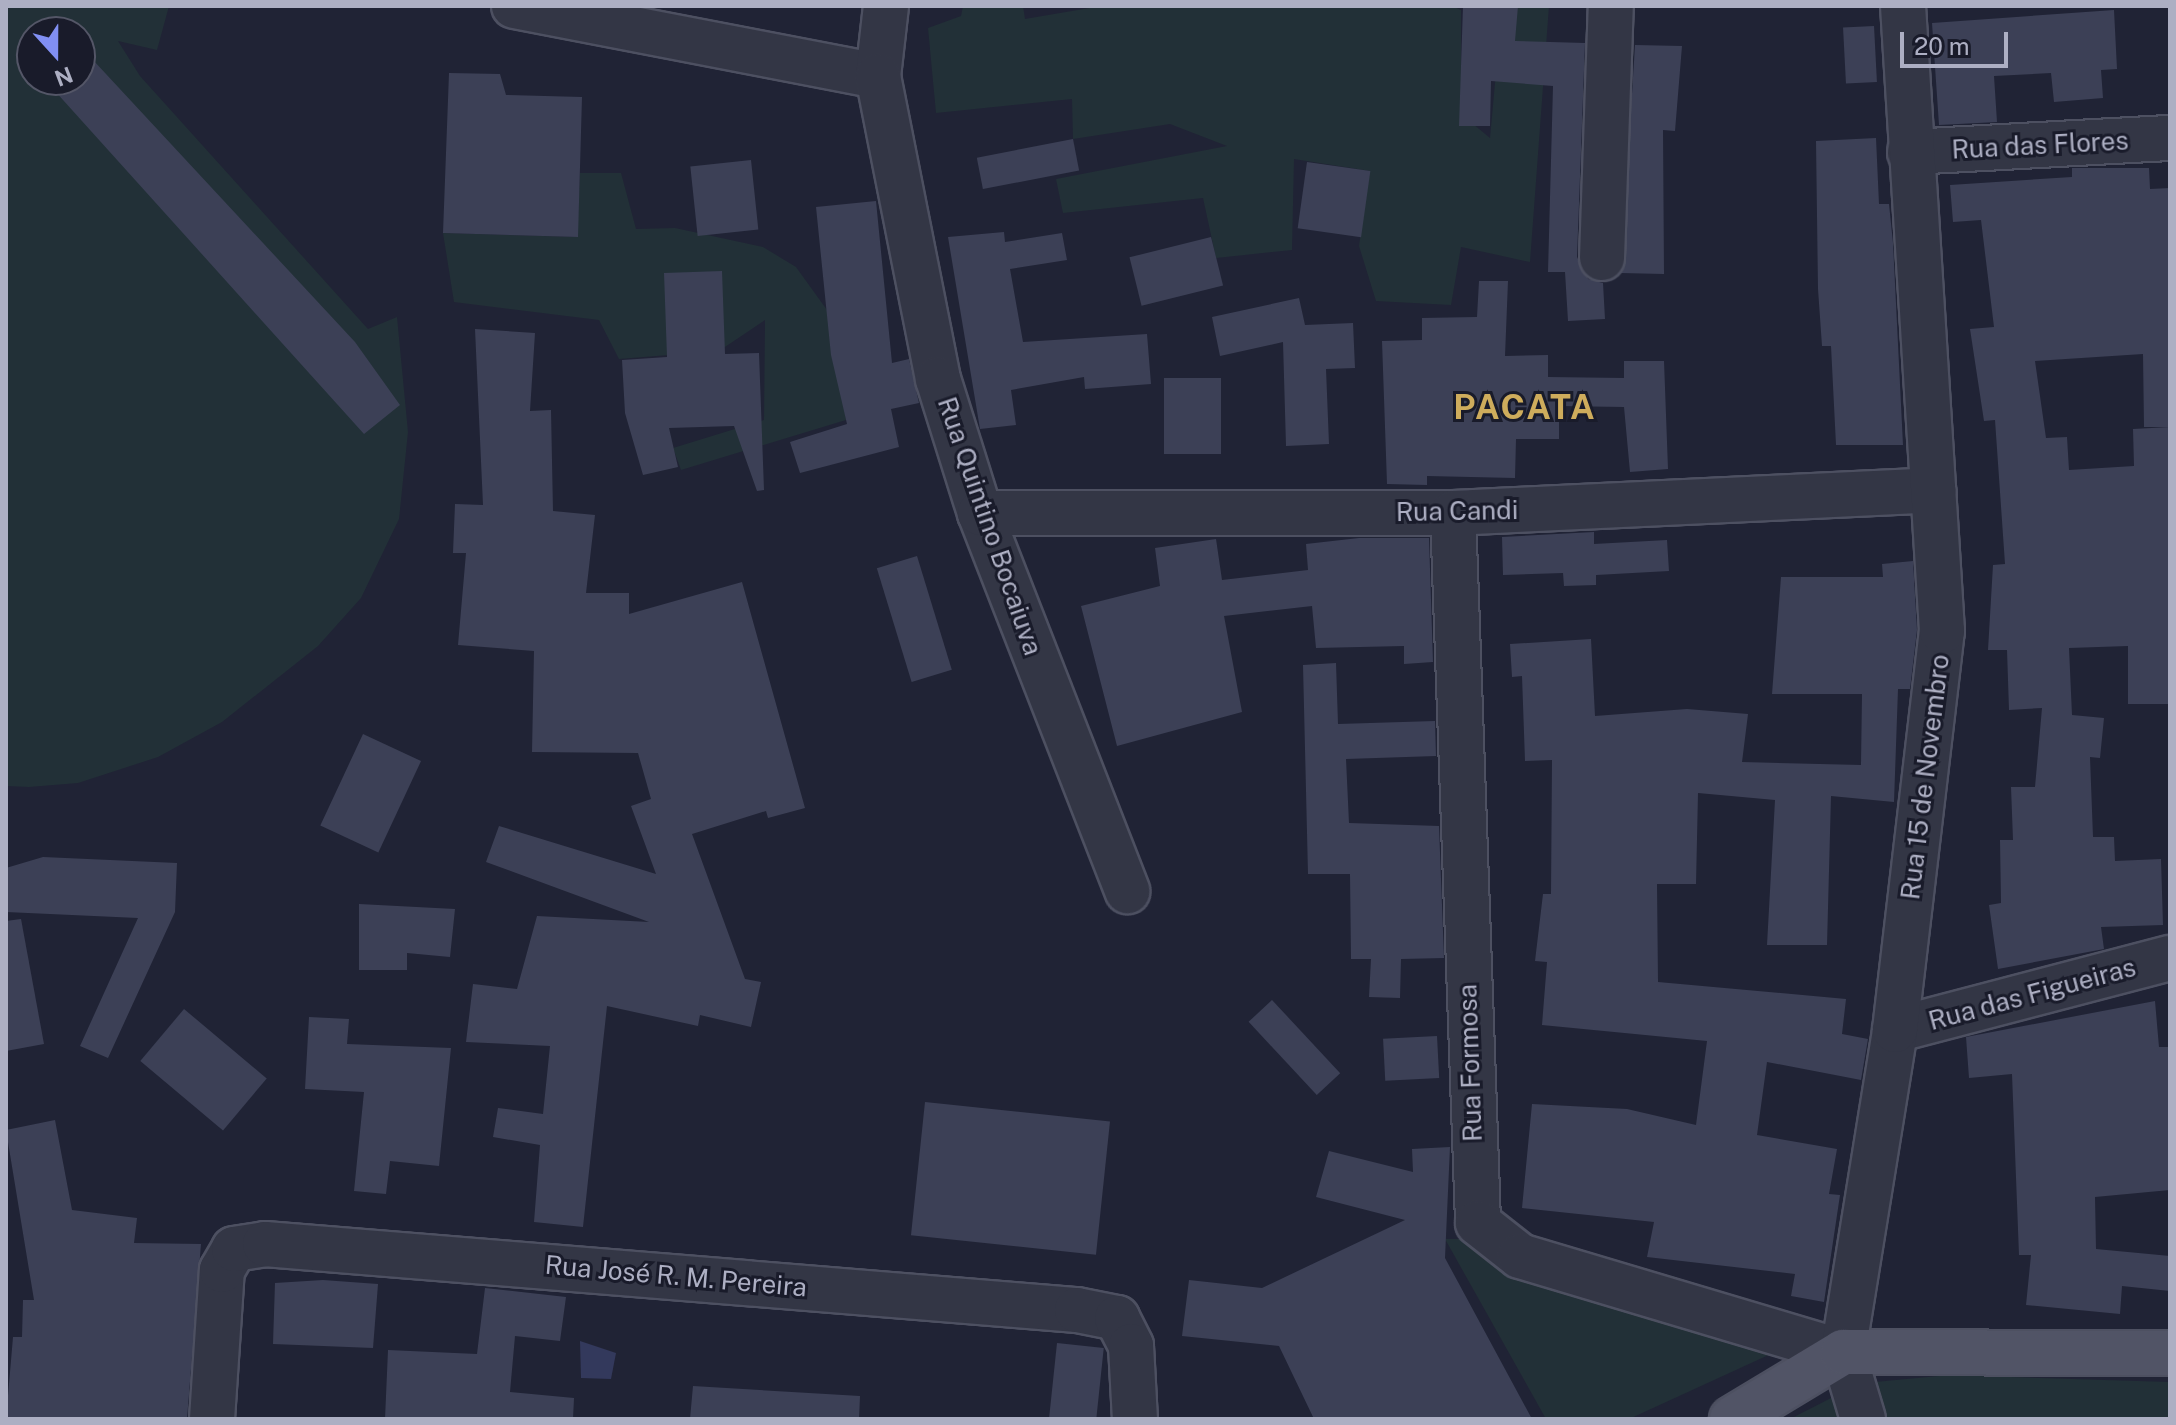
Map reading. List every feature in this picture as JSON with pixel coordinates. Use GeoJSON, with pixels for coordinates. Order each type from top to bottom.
{"type":"FeatureCollection","features":[{"type":"Feature","properties":{"kind":"main road"},"geometry":{"type":"LineString","coordinates":[[1732,1419],[1843,1352],[2170,1353]]}},
{"type":"Feature","properties":{"kind":"street"},"geometry":{"type":"LineString","coordinates":[[514,6],[878,76]]}},
{"type":"Feature","properties":{"kind":"street","name":"Rua Quintino Bocaiuva"},"geometry":{"type":"LineString","coordinates":[[886,6],[878,76],[938,379],[980,513],[1127,891]]}},
{"type":"Feature","properties":{"kind":"street"},"geometry":{"type":"LineString","coordinates":[[1602,258],[1611,6]]}},
{"type":"Feature","properties":{"kind":"street","name":"Rua 15 de Novembro"},"geometry":{"type":"LineString","coordinates":[[1843,1352],[1895,1030],[1939,690],[1933,490],[1903,6]]}},
{"type":"Feature","properties":{"kind":"street","name":"Rua das Flores"},"geometry":{"type":"LineString","coordinates":[[1910,152],[2170,138]]}},
{"type":"Feature","properties":{"kind":"street","name":"Rua Candi"},"geometry":{"type":"LineString","coordinates":[[980,513],[1453,513],[1933,490]]}},
{"type":"Feature","properties":{"kind":"street","name":"Rua Formosa"},"geometry":{"type":"LineString","coordinates":[[1453,513],[1478,1223],[1520,1256],[1843,1352]]}},
{"type":"Feature","properties":{"kind":"street","name":"Rua das Figueiras"},"geometry":{"type":"LineString","coordinates":[[1895,1030],[2170,958]]}},
{"type":"Feature","properties":{"kind":"street","name":"Rua José R. M. Pereira"},"geometry":{"type":"LineString","coordinates":[[212,1419],[222,1270],[234,1249],[297,1244],[1117,1318],[1131,1346],[1135,1419]]}},
{"type":"Feature","properties":{"kind":"street"},"geometry":{"type":"LineString","coordinates":[[1843,1352],[1863,1419]]}},
{"type":"Feature","properties":{"kind":"shaded area"},"geometry":{"type":"Polygon","coordinates":[[[6,6],[169,6],[157,50],[118,41],[140,76],[368,329],[397,317],[408,432],[399,519],[361,598],[318,646],[222,722],[158,757],[78,783],[6,786],[6,6]]]}},
{"type":"Feature","properties":{"kind":"shaded area"},"geometry":{"type":"Polygon","coordinates":[[[963,6],[1023,6],[1025,19],[1101,6],[1452,6],[1461,10],[1461,114],[1490,138],[1502,6],[1549,6],[1530,262],[1461,247],[1451,305],[1376,301],[1359,246],[1370,171],[1294,159],[1292,250],[1216,258],[1203,198],[1063,213],[1056,179],[1227,146],[1170,124],[1073,139],[1072,99],[936,113],[928,28],[961,16],[963,6]]]}},
{"type":"Feature","properties":{"kind":"shaded area"},"geometry":{"type":"Polygon","coordinates":[[[580,173],[621,173],[636,229],[675,228],[763,247],[796,267],[840,328],[846,420],[681,470],[673,448],[764,420],[765,320],[719,351],[619,359],[599,320],[454,302],[443,233],[577,237],[580,173]]]}},
{"type":"Feature","properties":{"kind":"shaded area"},"geometry":{"type":"Polygon","coordinates":[[[1445,1239],[1465,1239],[1795,1343],[1629,1419],[1546,1419],[1445,1239]]]}},
{"type":"Feature","properties":{"kind":"shaded area"},"geometry":{"type":"Polygon","coordinates":[[[1949,1375],[2170,1382],[2170,1419],[1887,1419],[1875,1382],[1949,1375]]]}},
{"type":"Feature","properties":{"kind":"shaded area"},"geometry":{"type":"Polygon","coordinates":[[[1833,1397],[1840,1419],[1790,1419],[1833,1397]]]}},
{"type":"Feature","properties":{"kind":"water"},"geometry":{"type":"Polygon","coordinates":[[[580,1341],[616,1353],[611,1379],[581,1378],[580,1341]]]}},
{"type":"Feature","properties":{"kind":"building"},"geometry":{"type":"Polygon","coordinates":[[[1463,6],[1518,6],[1515,41],[1585,43],[1577,257],[1588,279],[1603,283],[1605,319],[1568,321],[1565,272],[1548,272],[1553,86],[1491,81],[1490,126],[1459,126],[1463,6]]]}},
{"type":"Feature","properties":{"kind":"building"},"geometry":{"type":"Polygon","coordinates":[[[2114,10],[2117,69],[2101,70],[2103,98],[2054,102],[2051,73],[1994,76],[1997,122],[1939,125],[1932,23],[2114,10]]]}},
{"type":"Feature","properties":{"kind":"building"},"geometry":{"type":"Polygon","coordinates":[[[1874,26],[1877,82],[1846,84],[1843,28],[1874,26]]]}},
{"type":"Feature","properties":{"kind":"building"},"geometry":{"type":"Polygon","coordinates":[[[1635,45],[1682,46],[1675,131],[1663,130],[1664,274],[1621,273],[1635,45]]]}},
{"type":"Feature","properties":{"kind":"building"},"geometry":{"type":"Polygon","coordinates":[[[96,63],[355,342],[400,405],[364,434],[59,96],[96,96],[96,63]]]}},
{"type":"Feature","properties":{"kind":"building"},"geometry":{"type":"Polygon","coordinates":[[[449,73],[500,74],[506,95],[582,97],[578,237],[443,233],[449,73]]]}},
{"type":"Feature","properties":{"kind":"building"},"geometry":{"type":"Polygon","coordinates":[[[1876,138],[1879,204],[1889,204],[1893,243],[1903,445],[1836,445],[1831,346],[1822,346],[1818,289],[1816,141],[1876,138]]]}},
{"type":"Feature","properties":{"kind":"building"},"geometry":{"type":"Polygon","coordinates":[[[1073,139],[1079,170],[983,189],[977,158],[1073,139]]]}},
{"type":"Feature","properties":{"kind":"building"},"geometry":{"type":"Polygon","coordinates":[[[751,160],[758,230],[698,236],[690,166],[751,160]]]}},
{"type":"Feature","properties":{"kind":"building"},"geometry":{"type":"Polygon","coordinates":[[[1307,162],[1370,171],[1361,237],[1298,228],[1307,162]]]}},
{"type":"Feature","properties":{"kind":"building"},"geometry":{"type":"Polygon","coordinates":[[[2072,168],[2149,168],[2150,189],[2170,188],[2170,427],[2170,704],[2128,704],[2128,646],[2069,648],[2072,715],[2104,718],[2100,758],[2090,757],[2093,837],[2114,837],[2115,861],[2161,859],[2163,925],[2101,927],[2104,949],[1998,969],[1989,905],[2001,903],[2000,840],[2013,840],[2011,787],[2035,787],[2042,708],[2009,710],[2007,650],[1988,650],[1993,565],[2005,564],[1995,420],[1984,421],[1970,329],[1994,327],[1981,220],[1953,222],[1950,185],[2072,177],[2072,168]],[[2143,354],[2035,361],[2046,438],[2067,437],[2069,470],[2134,466],[2133,429],[2170,427],[2144,427],[2143,354]]]}},
{"type":"Feature","properties":{"kind":"building"},"geometry":{"type":"Polygon","coordinates":[[[876,201],[892,363],[909,359],[919,403],[891,409],[899,447],[800,473],[790,442],[847,424],[831,355],[816,207],[876,201]]]}},
{"type":"Feature","properties":{"kind":"building"},"geometry":{"type":"Polygon","coordinates":[[[1004,232],[1005,242],[1062,233],[1067,260],[1010,269],[1023,342],[1147,334],[1151,384],[1085,389],[1084,377],[1011,390],[1016,425],[980,429],[948,237],[1004,232]]]}},
{"type":"Feature","properties":{"kind":"building"},"geometry":{"type":"Polygon","coordinates":[[[1211,237],[1223,286],[1142,306],[1129,257],[1211,237]]]}},
{"type":"Feature","properties":{"kind":"building"},"geometry":{"type":"Polygon","coordinates":[[[722,271],[725,354],[759,353],[764,490],[757,491],[734,426],[669,428],[678,467],[643,475],[625,413],[622,360],[667,357],[664,273],[722,271]]]}},
{"type":"Feature","properties":{"kind":"building"},"geometry":{"type":"Polygon","coordinates":[[[1479,281],[1508,281],[1505,356],[1548,355],[1548,377],[1624,378],[1624,361],[1664,361],[1668,469],[1630,472],[1624,407],[1559,406],[1559,439],[1516,439],[1515,478],[1427,476],[1427,485],[1387,484],[1382,341],[1422,340],[1422,318],[1477,317],[1479,281]]]}},
{"type":"Feature","properties":{"kind":"building"},"geometry":{"type":"Polygon","coordinates":[[[1299,298],[1305,325],[1353,323],[1355,368],[1326,369],[1329,444],[1286,446],[1283,342],[1220,356],[1212,317],[1299,298]]]}},
{"type":"Feature","properties":{"kind":"building"},"geometry":{"type":"Polygon","coordinates":[[[475,329],[535,333],[530,411],[551,410],[553,511],[595,515],[586,593],[629,593],[629,614],[742,582],[805,808],[768,818],[766,811],[692,834],[745,979],[761,982],[751,1027],[700,1015],[698,1026],[607,1006],[583,1227],[534,1222],[540,1145],[493,1137],[498,1108],[543,1114],[550,1046],[466,1042],[473,984],[517,989],[537,916],[649,922],[486,862],[499,826],[656,874],[631,806],[651,799],[638,753],[532,752],[534,651],[458,645],[466,553],[453,553],[455,504],[483,505],[475,329]]]}},
{"type":"Feature","properties":{"kind":"building"},"geometry":{"type":"Polygon","coordinates":[[[1164,378],[1221,378],[1221,454],[1164,454],[1164,378]]]}},
{"type":"Feature","properties":{"kind":"building"},"geometry":{"type":"Polygon","coordinates":[[[1594,532],[1594,544],[1667,540],[1669,571],[1596,575],[1596,585],[1564,586],[1563,573],[1503,575],[1502,537],[1594,532]]]}},
{"type":"Feature","properties":{"kind":"building"},"geometry":{"type":"Polygon","coordinates":[[[1359,538],[1429,538],[1433,662],[1404,664],[1404,646],[1316,648],[1312,606],[1224,616],[1242,712],[1117,746],[1081,606],[1160,586],[1155,548],[1216,539],[1222,580],[1308,570],[1306,544],[1359,538]]]}},
{"type":"Feature","properties":{"kind":"building"},"geometry":{"type":"Polygon","coordinates":[[[917,556],[952,670],[912,682],[877,568],[917,556]]]}},
{"type":"Feature","properties":{"kind":"building"},"geometry":{"type":"Polygon","coordinates":[[[1913,561],[1917,630],[1910,689],[1898,689],[1894,802],[1831,796],[1827,945],[1767,945],[1775,800],[1698,793],[1696,884],[1657,884],[1658,982],[1846,999],[1842,1034],[1868,1039],[1861,1080],[1767,1062],[1757,1135],[1837,1149],[1829,1194],[1840,1195],[1824,1302],[1791,1296],[1795,1274],[1647,1257],[1654,1222],[1522,1208],[1532,1104],[1627,1109],[1696,1125],[1707,1041],[1542,1025],[1547,962],[1535,961],[1543,894],[1551,894],[1552,760],[1525,761],[1522,676],[1512,677],[1510,644],[1591,639],[1595,716],[1687,709],[1748,714],[1742,762],[1861,765],[1862,694],[1772,694],[1781,577],[1883,577],[1882,564],[1913,561]]]}},
{"type":"Feature","properties":{"kind":"building"},"geometry":{"type":"Polygon","coordinates":[[[1336,663],[1338,724],[1435,721],[1436,756],[1346,759],[1349,823],[1439,826],[1444,958],[1401,959],[1400,998],[1369,997],[1371,959],[1351,959],[1350,874],[1308,874],[1303,665],[1336,663]]]}},
{"type":"Feature","properties":{"kind":"building"},"geometry":{"type":"Polygon","coordinates":[[[363,734],[421,761],[378,853],[320,826],[363,734]]]}},
{"type":"Feature","properties":{"kind":"building"},"geometry":{"type":"Polygon","coordinates":[[[43,857],[177,863],[175,912],[108,1058],[80,1046],[138,918],[6,912],[6,868],[43,857]]]}},
{"type":"Feature","properties":{"kind":"building"},"geometry":{"type":"Polygon","coordinates":[[[359,904],[455,909],[450,957],[407,953],[407,970],[359,970],[359,904]]]}},
{"type":"Feature","properties":{"kind":"building"},"geometry":{"type":"Polygon","coordinates":[[[21,919],[44,1044],[6,1051],[6,921],[21,919]]]}},
{"type":"Feature","properties":{"kind":"building"},"geometry":{"type":"Polygon","coordinates":[[[1272,1000],[1340,1073],[1317,1095],[1249,1022],[1272,1000]]]}},
{"type":"Feature","properties":{"kind":"building"},"geometry":{"type":"Polygon","coordinates":[[[2155,1001],[2159,1047],[2170,1047],[2170,1190],[2095,1197],[2096,1249],[2170,1256],[2170,1291],[2122,1286],[2120,1314],[2026,1305],[2031,1255],[2019,1255],[2012,1074],[1969,1078],[1966,1037],[2155,1001]]]}},
{"type":"Feature","properties":{"kind":"building"},"geometry":{"type":"Polygon","coordinates":[[[184,1009],[267,1078],[223,1131],[140,1061],[184,1009]]]}},
{"type":"Feature","properties":{"kind":"building"},"geometry":{"type":"Polygon","coordinates":[[[309,1017],[349,1019],[347,1044],[451,1048],[439,1166],[390,1161],[386,1194],[354,1191],[364,1092],[305,1089],[309,1017]]]}},
{"type":"Feature","properties":{"kind":"building"},"geometry":{"type":"Polygon","coordinates":[[[1437,1036],[1439,1078],[1385,1081],[1383,1039],[1437,1036]]]}},
{"type":"Feature","properties":{"kind":"building"},"geometry":{"type":"Polygon","coordinates":[[[925,1102],[1110,1121],[1096,1255],[911,1235],[925,1102]]]}},
{"type":"Feature","properties":{"kind":"building"},"geometry":{"type":"Polygon","coordinates":[[[55,1120],[72,1210],[137,1218],[134,1243],[201,1244],[187,1419],[6,1419],[13,1337],[22,1337],[23,1300],[34,1300],[6,1130],[55,1120]]]}},
{"type":"Feature","properties":{"kind":"building"},"geometry":{"type":"Polygon","coordinates":[[[1450,1147],[1445,1258],[1532,1419],[1314,1419],[1279,1346],[1182,1336],[1189,1280],[1262,1288],[1405,1220],[1316,1197],[1329,1151],[1413,1172],[1412,1149],[1450,1147]]]}},
{"type":"Feature","properties":{"kind":"building"},"geometry":{"type":"Polygon","coordinates":[[[323,1280],[378,1284],[373,1348],[273,1344],[275,1283],[323,1280]]]}},
{"type":"Feature","properties":{"kind":"building"},"geometry":{"type":"Polygon","coordinates":[[[485,1288],[566,1297],[560,1341],[515,1336],[510,1392],[574,1398],[573,1419],[385,1419],[388,1350],[477,1354],[485,1288]]]}},
{"type":"Feature","properties":{"kind":"building"},"geometry":{"type":"Polygon","coordinates":[[[1057,1343],[1104,1348],[1096,1419],[1049,1419],[1057,1343]]]}},
{"type":"Feature","properties":{"kind":"building"},"geometry":{"type":"Polygon","coordinates":[[[693,1386],[860,1396],[859,1419],[690,1419],[693,1386]]]}},
{"type":"Feature","properties":{"kind":"district","name":"PACATA"},"geometry":{"type":"Point","coordinates":[1525,408]}}]}
